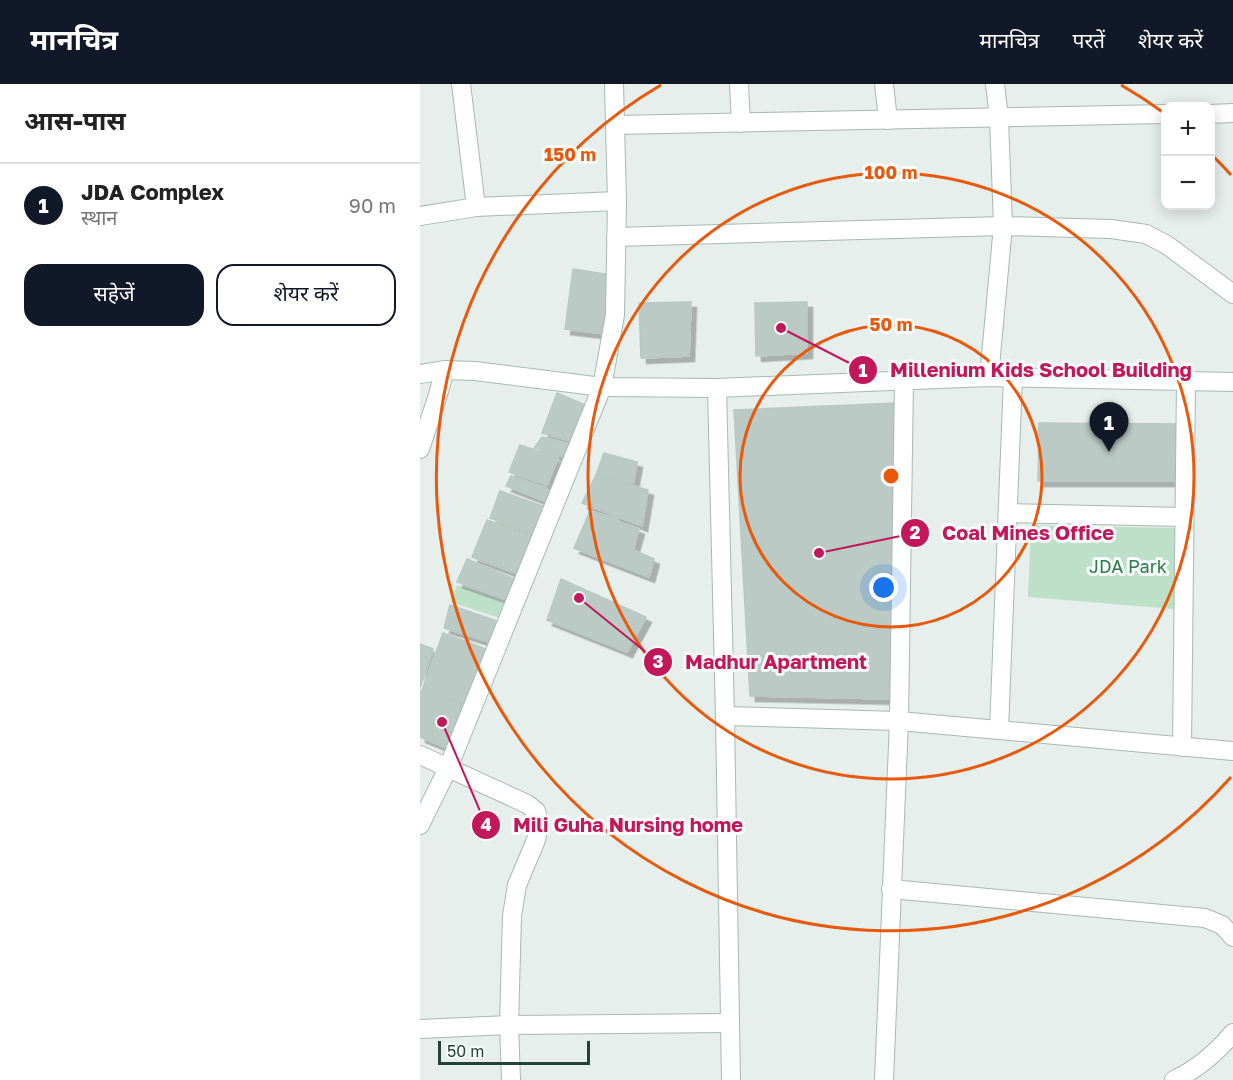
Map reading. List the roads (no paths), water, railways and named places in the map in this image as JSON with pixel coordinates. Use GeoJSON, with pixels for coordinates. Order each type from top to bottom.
{"type":"FeatureCollection","features":[{"type":"Feature","properties":{"kind":"street"},"geometry":{"type":"LineString","coordinates":[[461,84],[476,207]]}},
{"type":"Feature","properties":{"kind":"street"},"geometry":{"type":"LineString","coordinates":[[420,825],[448,768],[602,387],[615,315],[617,201],[614,84]]}},
{"type":"Feature","properties":{"kind":"street"},"geometry":{"type":"LineString","coordinates":[[739,84],[741,123]]}},
{"type":"Feature","properties":{"kind":"street"},"geometry":{"type":"LineString","coordinates":[[884,84],[888,120]]}},
{"type":"Feature","properties":{"kind":"street"},"geometry":{"type":"LineString","coordinates":[[989,377],[1003,226],[999,118],[995,84]]}},
{"type":"Feature","properties":{"kind":"street"},"geometry":{"type":"LineString","coordinates":[[1215,114],[1233,113]]}},
{"type":"Feature","properties":{"kind":"street"},"geometry":{"type":"LineString","coordinates":[[616,125],[1161,114]]}},
{"type":"Feature","properties":{"kind":"street"},"geometry":{"type":"LineString","coordinates":[[420,216],[476,207],[617,201]]}},
{"type":"Feature","properties":{"kind":"street"},"geometry":{"type":"LineString","coordinates":[[616,237],[1003,226],[1111,229],[1146,234],[1167,245],[1233,294]]}},
{"type":"Feature","properties":{"kind":"street"},"geometry":{"type":"LineString","coordinates":[[420,449],[445,370]]}},
{"type":"Feature","properties":{"kind":"street"},"geometry":{"type":"LineString","coordinates":[[420,374],[445,370],[475,370],[602,387],[717,388],[989,377],[1233,382]]}},
{"type":"Feature","properties":{"kind":"street"},"geometry":{"type":"LineString","coordinates":[[999,730],[1013,378]]}},
{"type":"Feature","properties":{"kind":"street"},"geometry":{"type":"LineString","coordinates":[[884,1080],[899,721],[904,381]]}},
{"type":"Feature","properties":{"kind":"street"},"geometry":{"type":"LineString","coordinates":[[1182,747],[1186,381]]}},
{"type":"Feature","properties":{"kind":"street"},"geometry":{"type":"LineString","coordinates":[[717,388],[731,1080]]}},
{"type":"Feature","properties":{"kind":"street"},"geometry":{"type":"LineString","coordinates":[[1008,513],[1184,517]]}},
{"type":"Feature","properties":{"kind":"street"},"geometry":{"type":"LineString","coordinates":[[725,716],[899,721],[1233,751]]}},
{"type":"Feature","properties":{"kind":"street"},"geometry":{"type":"LineString","coordinates":[[420,755],[527,804],[536,811],[539,823],[536,840],[517,885],[512,916],[509,1025],[511,1080]]}},
{"type":"Feature","properties":{"kind":"street"},"geometry":{"type":"LineString","coordinates":[[891,889],[1205,918],[1222,925],[1233,937]]}},
{"type":"Feature","properties":{"kind":"street"},"geometry":{"type":"LineString","coordinates":[[420,1029],[509,1025],[730,1023]]}},
{"type":"Feature","properties":{"kind":"street"},"geometry":{"type":"LineString","coordinates":[[1174,1080],[1190,1073],[1217,1052],[1233,1033]]}},
{"type":"Feature","properties":{"kind":"place","name":"Millenium Kids School Building"},"geometry":{"type":"Point","coordinates":[781,328]}},
{"type":"Feature","properties":{"kind":"place","name":"JDA Complex"},"geometry":{"type":"Point","coordinates":[1109,452]}},
{"type":"Feature","properties":{"kind":"place","name":"Coal Mines Office"},"geometry":{"type":"Point","coordinates":[819,553]}},
{"type":"Feature","properties":{"kind":"place","name":"Madhur Apartment"},"geometry":{"type":"Point","coordinates":[579,598]}},
{"type":"Feature","properties":{"kind":"place","name":"Mili Guha Nursing home"},"geometry":{"type":"Point","coordinates":[442,722]}},
{"type":"Feature","properties":{"kind":"park label","name":"JDA Park"},"geometry":{"type":"Point","coordinates":[1128,566]}}]}
